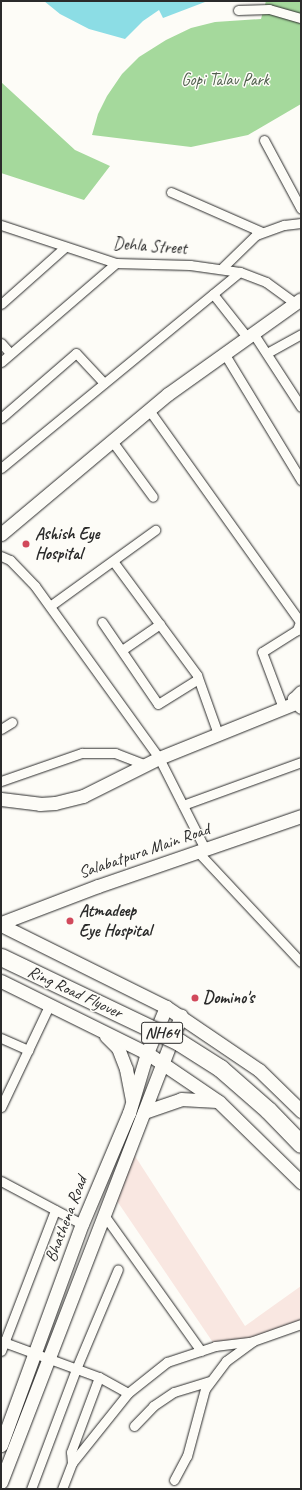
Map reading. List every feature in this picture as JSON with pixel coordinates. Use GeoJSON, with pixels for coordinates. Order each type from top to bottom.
{"type":"FeatureCollection","features":[{"type":"Feature","properties":{"kind":"highway","name":"Ring Road Flyover"},"geometry":{"type":"LineString","coordinates":[[1,944],[184,1032],[227,1060],[301,1128]]}},
{"type":"Feature","properties":{"kind":"highway","name":"Ring Road Flyover"},"geometry":{"type":"LineString","coordinates":[[1,957],[179,1042],[220,1068],[268,1110],[301,1144]]}},
{"type":"Feature","properties":{"kind":"street"},"geometry":{"type":"LineString","coordinates":[[238,10],[269,10],[301,18]]}},
{"type":"Feature","properties":{"kind":"street"},"geometry":{"type":"LineString","coordinates":[[264,140],[301,209]]}},
{"type":"Feature","properties":{"kind":"street"},"geometry":{"type":"LineString","coordinates":[[171,192],[262,232]]}},
{"type":"Feature","properties":{"kind":"street"},"geometry":{"type":"LineString","coordinates":[[221,269],[246,243],[262,232],[301,223]]}},
{"type":"Feature","properties":{"kind":"street","name":"Dehla Street"},"geometry":{"type":"LineString","coordinates":[[1,225],[65,248],[116,262],[190,265],[240,272],[266,282],[297,301]]}},
{"type":"Feature","properties":{"kind":"street"},"geometry":{"type":"LineString","coordinates":[[1,304],[65,248]]}},
{"type":"Feature","properties":{"kind":"street"},"geometry":{"type":"LineString","coordinates":[[1,362],[116,262]]}},
{"type":"Feature","properties":{"kind":"street"},"geometry":{"type":"LineString","coordinates":[[1,468],[240,272]]}},
{"type":"Feature","properties":{"kind":"street"},"geometry":{"type":"LineString","coordinates":[[213,294],[267,353],[301,407]]}},
{"type":"Feature","properties":{"kind":"street"},"geometry":{"type":"LineString","coordinates":[[1,534],[149,410],[224,353],[297,301]]}},
{"type":"Feature","properties":{"kind":"street"},"geometry":{"type":"LineString","coordinates":[[267,353],[301,334]]}},
{"type":"Feature","properties":{"kind":"street"},"geometry":{"type":"LineString","coordinates":[[1,343],[10,353]]}},
{"type":"Feature","properties":{"kind":"street"},"geometry":{"type":"LineString","coordinates":[[1,418],[76,353],[104,384]]}},
{"type":"Feature","properties":{"kind":"street"},"geometry":{"type":"LineString","coordinates":[[224,353],[299,474]]}},
{"type":"Feature","properties":{"kind":"street"},"geometry":{"type":"LineString","coordinates":[[1,799],[20,803],[54,803],[83,796],[159,758],[295,703],[262,652],[297,630],[300,622],[149,410]]}},
{"type":"Feature","properties":{"kind":"street"},"geometry":{"type":"LineString","coordinates":[[112,441],[153,497]]}},
{"type":"Feature","properties":{"kind":"street"},"geometry":{"type":"LineString","coordinates":[[50,606],[155,530]]}},
{"type":"Feature","properties":{"kind":"street"},"geometry":{"type":"LineString","coordinates":[[1,556],[10,560],[25,574],[50,606],[159,758],[183,805],[201,850],[301,962]]}},
{"type":"Feature","properties":{"kind":"street"},"geometry":{"type":"LineString","coordinates":[[114,560],[198,679],[218,734]]}},
{"type":"Feature","properties":{"kind":"street"},"geometry":{"type":"LineString","coordinates":[[102,622],[122,650],[124,658],[158,704],[198,679]]}},
{"type":"Feature","properties":{"kind":"street"},"geometry":{"type":"LineString","coordinates":[[122,650],[160,624]]}},
{"type":"Feature","properties":{"kind":"street"},"geometry":{"type":"LineString","coordinates":[[1,728],[12,722]]}},
{"type":"Feature","properties":{"kind":"street"},"geometry":{"type":"LineString","coordinates":[[1,781],[82,753],[115,754],[147,765]]}},
{"type":"Feature","properties":{"kind":"street"},"geometry":{"type":"LineString","coordinates":[[183,805],[301,762]]}},
{"type":"Feature","properties":{"kind":"street","name":"Salabatpura Main Road"},"geometry":{"type":"LineString","coordinates":[[1,924],[201,850],[301,816]]}},
{"type":"Feature","properties":{"kind":"street"},"geometry":{"type":"LineString","coordinates":[[1,924],[181,1016],[260,1070],[301,1111]]}},
{"type":"Feature","properties":{"kind":"street"},"geometry":{"type":"LineString","coordinates":[[1,981],[147,1053],[162,1063],[219,1102],[301,1182]]}},
{"type":"Feature","properties":{"kind":"street"},"geometry":{"type":"LineString","coordinates":[[1,1107],[50,1004]]}},
{"type":"Feature","properties":{"kind":"street","name":"Bhathena Road"},"geometry":{"type":"LineString","coordinates":[[1,1445],[82,1224],[132,1103],[147,1053],[166,1007]]}},
{"type":"Feature","properties":{"kind":"street"},"geometry":{"type":"LineString","coordinates":[[1,1482],[181,1016]]}},
{"type":"Feature","properties":{"kind":"street"},"geometry":{"type":"LineString","coordinates":[[101,1030],[118,1048],[126,1069],[132,1103]]}},
{"type":"Feature","properties":{"kind":"street"},"geometry":{"type":"LineString","coordinates":[[1,1038],[28,1050]]}},
{"type":"Feature","properties":{"kind":"street"},"geometry":{"type":"LineString","coordinates":[[144,1112],[181,1099],[219,1102]]}},
{"type":"Feature","properties":{"kind":"street"},"geometry":{"type":"LineString","coordinates":[[1,1181],[82,1224]]}},
{"type":"Feature","properties":{"kind":"street"},"geometry":{"type":"LineString","coordinates":[[55,1210],[2,1345],[34,1353],[49,1360],[99,1377],[128,1393]]}},
{"type":"Feature","properties":{"kind":"street"},"geometry":{"type":"LineString","coordinates":[[104,1215],[200,1351]]}},
{"type":"Feature","properties":{"kind":"street"},"geometry":{"type":"LineString","coordinates":[[31,1489],[76,1369],[118,1269]]}},
{"type":"Feature","properties":{"kind":"street"},"geometry":{"type":"LineString","coordinates":[[62,1489],[72,1463],[128,1393],[168,1362],[200,1351],[253,1341],[301,1324]]}},
{"type":"Feature","properties":{"kind":"street"},"geometry":{"type":"LineString","coordinates":[[174,1480],[187,1456],[205,1389],[226,1361],[253,1341]]}},
{"type":"Feature","properties":{"kind":"street"},"geometry":{"type":"LineString","coordinates":[[72,1463],[71,1452],[99,1377]]}},
{"type":"Feature","properties":{"kind":"street"},"geometry":{"type":"LineString","coordinates":[[134,1426],[153,1406],[174,1392],[210,1381]]}},
{"type":"Feature","properties":{"kind":"shaded area"},"geometry":{"type":"Polygon","coordinates":[[[133,1153],[245,1326],[301,1286],[301,1321],[252,1339],[214,1344],[115,1198],[133,1153]]]}},
{"type":"Feature","properties":{"kind":"green space","name":"Gopi Talav Park"},"geometry":{"type":"Polygon","coordinates":[[[266,1],[301,1],[301,104],[248,135],[191,147],[92,135],[98,114],[107,96],[122,74],[139,57],[166,40],[191,28],[215,22],[261,19],[266,1]]]}},
{"type":"Feature","properties":{"kind":"green space"},"geometry":{"type":"Polygon","coordinates":[[[1,82],[75,150],[110,166],[84,200],[1,173],[1,82]]]}},
{"type":"Feature","properties":{"kind":"water"},"geometry":{"type":"Polygon","coordinates":[[[44,1],[205,2],[163,18],[159,10],[143,21],[125,39],[89,29],[60,14],[44,1]]]}},
{"type":"Feature","properties":{"kind":"place","name":"Ashish Eye Hospital"},"geometry":{"type":"Point","coordinates":[26,544]}},
{"type":"Feature","properties":{"kind":"place","name":"Atmadeep Eye Hospital"},"geometry":{"type":"Point","coordinates":[70,921]}},
{"type":"Feature","properties":{"kind":"place","name":"Domino's"},"geometry":{"type":"Point","coordinates":[195,998]}}]}
